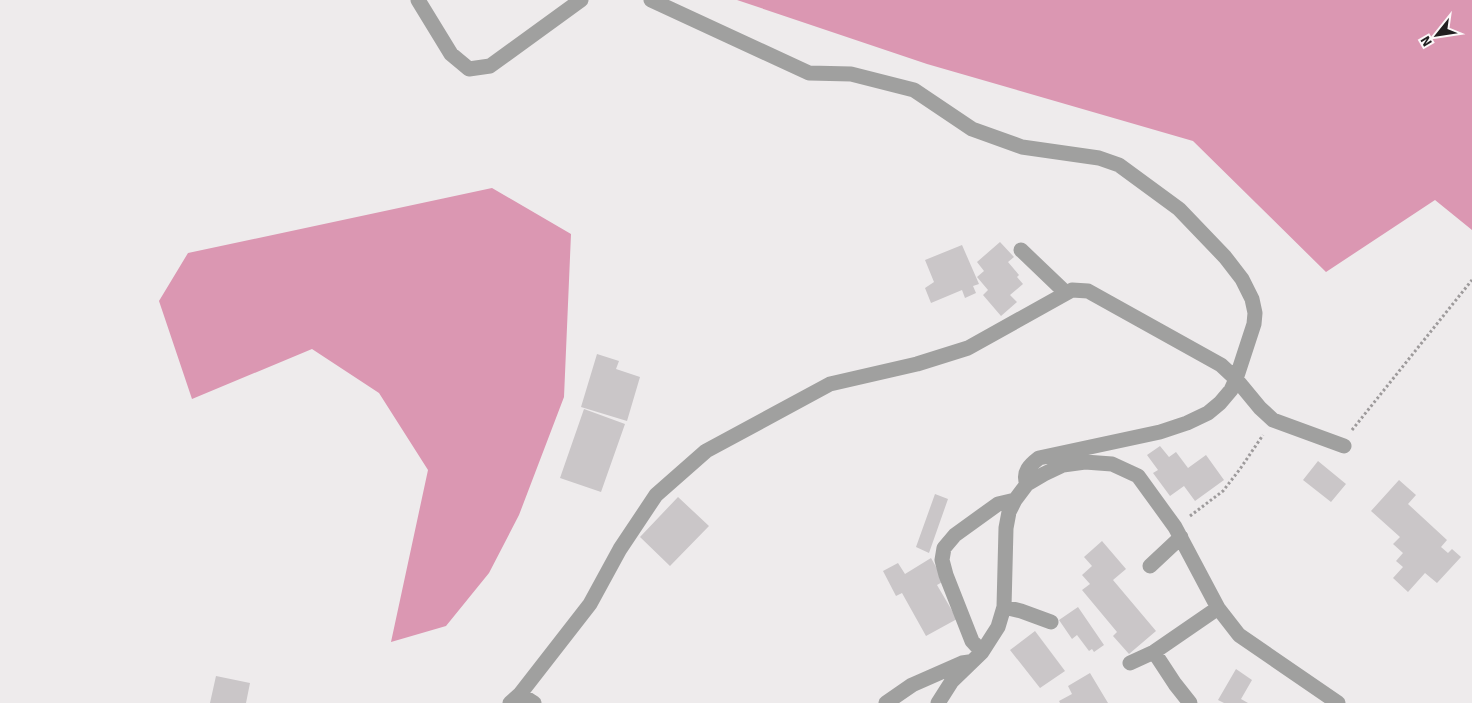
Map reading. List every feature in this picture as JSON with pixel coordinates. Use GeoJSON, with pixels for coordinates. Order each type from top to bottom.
{"type":"FeatureCollection","features":[{"type":"Feature","properties":{"kind":"street"},"geometry":{"type":"LineString","coordinates":[[418,0],[451,54],[469,69],[490,66],[581,0]]}},
{"type":"Feature","properties":{"kind":"street"},"geometry":{"type":"LineString","coordinates":[[651,0],[809,72],[851,74],[914,90],[972,129],[1022,147],[1099,158],[1119,165],[1179,209],[1225,257],[1242,279],[1252,300],[1255,312],[1254,324],[1236,379],[1231,390],[1220,403],[1208,413],[1187,423],[1160,432],[1039,458],[1030,465],[1026,472],[1027,484]]}},
{"type":"Feature","properties":{"kind":"street"},"geometry":{"type":"LineString","coordinates":[[1021,250],[1066,293]]}},
{"type":"Feature","properties":{"kind":"street"},"geometry":{"type":"LineString","coordinates":[[534,703],[515,699],[590,604],[620,549],[656,495],[706,451],[830,384],[917,364],[968,348],[1072,290],[1088,291],[1221,365],[1273,420],[1344,446]]}},
{"type":"Feature","properties":{"kind":"street"},"geometry":{"type":"LineString","coordinates":[[938,703],[952,681],[990,642],[998,627],[1004,607],[1006,528],[1009,512],[1015,500],[1027,484],[1062,465],[1085,462],[1112,464],[1138,476],[1178,532],[1218,608],[1239,635],[1338,703]]}},
{"type":"Feature","properties":{"kind":"street"},"geometry":{"type":"LineString","coordinates":[[976,657],[972,641],[946,575],[942,560],[944,548],[955,535],[998,504],[1015,500]]}},
{"type":"Feature","properties":{"kind":"street"},"geometry":{"type":"LineString","coordinates":[[1150,566],[1178,532]]}},
{"type":"Feature","properties":{"kind":"street"},"geometry":{"type":"LineString","coordinates":[[1004,607],[1050,622]]}},
{"type":"Feature","properties":{"kind":"street"},"geometry":{"type":"LineString","coordinates":[[1130,663],[1154,652],[1218,608]]}},
{"type":"Feature","properties":{"kind":"street"},"geometry":{"type":"LineString","coordinates":[[1154,652],[1190,703]]}},
{"type":"Feature","properties":{"kind":"street"},"geometry":{"type":"LineString","coordinates":[[886,703],[912,685],[976,657]]}},
{"type":"Feature","properties":{"kind":"path"},"geometry":{"type":"LineString","coordinates":[[1344,446],[1351,431],[1472,280]]}},
{"type":"Feature","properties":{"kind":"path"},"geometry":{"type":"LineString","coordinates":[[1178,532],[1223,491],[1273,420]]}},
{"type":"Feature","properties":{"kind":"shaded area"},"geometry":{"type":"Polygon","coordinates":[[[737,0],[1472,0],[1472,230],[1435,200],[1326,272],[1193,141],[927,64],[737,0]]]}},
{"type":"Feature","properties":{"kind":"shaded area"},"geometry":{"type":"Polygon","coordinates":[[[492,188],[571,234],[564,397],[519,515],[489,573],[446,626],[391,642],[428,470],[379,393],[312,349],[192,399],[159,301],[188,253],[492,188]]]}},
{"type":"Feature","properties":{"kind":"building"},"geometry":{"type":"Polygon","coordinates":[[[1000,242],[1014,257],[1008,262],[1019,275],[1017,277],[1023,284],[1010,295],[1017,302],[1001,316],[983,295],[988,290],[977,277],[984,271],[977,262],[1000,242]]]}},
{"type":"Feature","properties":{"kind":"building"},"geometry":{"type":"Polygon","coordinates":[[[962,245],[979,284],[973,286],[976,293],[965,298],[962,290],[931,303],[925,288],[934,282],[925,260],[962,245]]]}},
{"type":"Feature","properties":{"kind":"building"},"geometry":{"type":"Polygon","coordinates":[[[597,354],[619,361],[616,369],[640,377],[627,421],[581,407],[597,354]]]}},
{"type":"Feature","properties":{"kind":"building"},"geometry":{"type":"Polygon","coordinates":[[[584,409],[625,424],[601,492],[560,478],[584,409]]]}},
{"type":"Feature","properties":{"kind":"building"},"geometry":{"type":"Polygon","coordinates":[[[1160,446],[1169,457],[1176,452],[1188,468],[1206,455],[1224,480],[1195,501],[1184,486],[1170,496],[1153,473],[1158,470],[1147,455],[1160,446]]]}},
{"type":"Feature","properties":{"kind":"building"},"geometry":{"type":"Polygon","coordinates":[[[1318,461],[1346,484],[1331,502],[1303,480],[1318,461]]]}},
{"type":"Feature","properties":{"kind":"building"},"geometry":{"type":"Polygon","coordinates":[[[1399,480],[1416,495],[1408,504],[1447,540],[1441,547],[1448,553],[1452,549],[1461,557],[1437,583],[1425,573],[1408,592],[1393,578],[1403,567],[1396,561],[1403,553],[1393,544],[1400,537],[1371,511],[1399,480]]]}},
{"type":"Feature","properties":{"kind":"building"},"geometry":{"type":"Polygon","coordinates":[[[935,494],[948,499],[929,553],[916,547],[935,494]]]}},
{"type":"Feature","properties":{"kind":"building"},"geometry":{"type":"Polygon","coordinates":[[[678,497],[709,526],[670,566],[640,537],[678,497]]]}},
{"type":"Feature","properties":{"kind":"building"},"geometry":{"type":"Polygon","coordinates":[[[1102,541],[1126,569],[1113,580],[1156,631],[1129,654],[1113,636],[1117,632],[1082,590],[1090,584],[1082,575],[1092,566],[1084,557],[1102,541]]]}},
{"type":"Feature","properties":{"kind":"building"},"geometry":{"type":"Polygon","coordinates":[[[931,558],[944,581],[937,585],[957,619],[926,636],[902,593],[896,596],[883,571],[898,563],[905,574],[931,558]]]}},
{"type":"Feature","properties":{"kind":"building"},"geometry":{"type":"Polygon","coordinates":[[[1078,607],[1104,645],[1094,652],[1092,649],[1089,651],[1077,635],[1072,639],[1059,620],[1078,607]]]}},
{"type":"Feature","properties":{"kind":"building"},"geometry":{"type":"Polygon","coordinates":[[[1035,631],[1065,671],[1040,688],[1010,650],[1035,631]]]}},
{"type":"Feature","properties":{"kind":"building"},"geometry":{"type":"Polygon","coordinates":[[[1236,669],[1252,680],[1241,699],[1248,703],[1224,703],[1218,700],[1236,669]]]}},
{"type":"Feature","properties":{"kind":"building"},"geometry":{"type":"Polygon","coordinates":[[[1090,673],[1108,703],[1060,703],[1059,701],[1072,694],[1068,686],[1090,673]]]}},
{"type":"Feature","properties":{"kind":"building"},"geometry":{"type":"Polygon","coordinates":[[[216,676],[250,683],[246,703],[210,703],[216,676]]]}}]}
